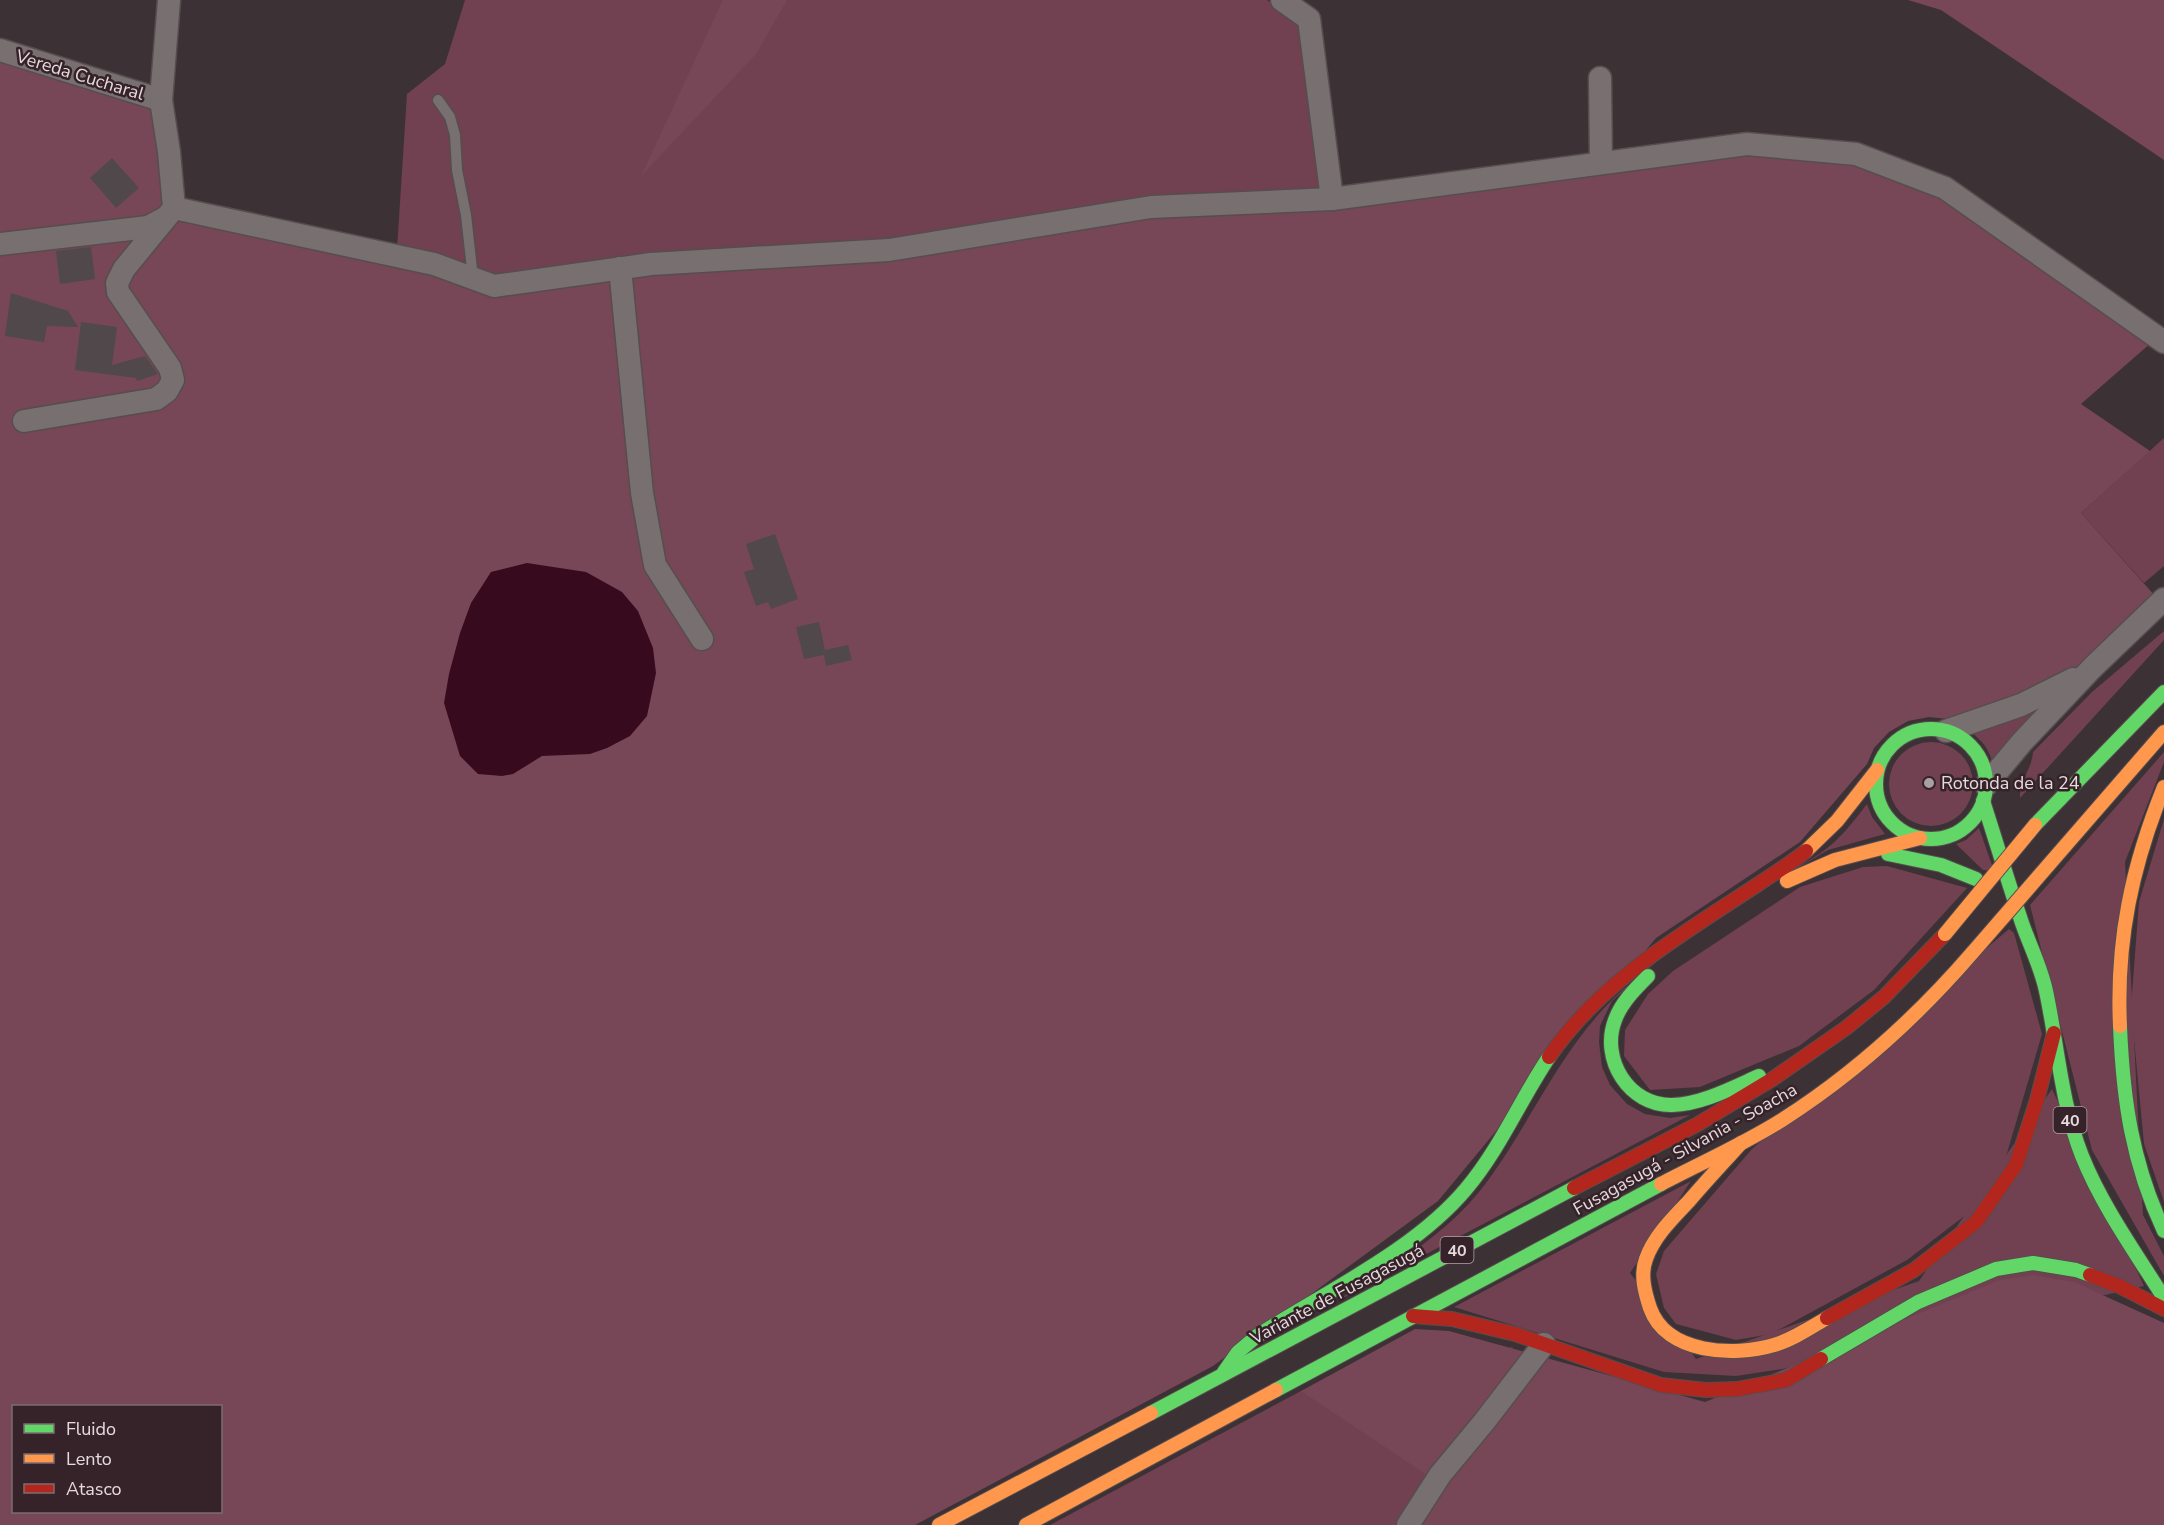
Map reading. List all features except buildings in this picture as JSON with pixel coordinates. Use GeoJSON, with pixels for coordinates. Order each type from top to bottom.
{"type":"FeatureCollection","features":[{"type":"Feature","properties":{"kind":"main road","name":"Variante de Fusagasugá"},"geometry":{"type":"LineString","coordinates":[[939,1525],[1698,1124],[1755,1091],[1805,1057],[1884,997],[1945,933],[2035,825],[2164,692]]}},
{"type":"Feature","properties":{"kind":"main road","name":"40"},"geometry":{"type":"LineString","coordinates":[[1223,1375],[1231,1360],[1260,1335],[1376,1263],[1447,1209],[1468,1187],[1488,1159],[1548,1059],[1575,1022],[1605,992],[1654,955],[1807,851],[1837,821],[1877,770],[1887,751],[1903,736],[1928,729],[1946,731],[1964,740],[1975,752],[1982,765],[1984,793],[2024,925],[2041,969],[2066,1107],[2082,1157],[2113,1215],[2164,1298]]}},
{"type":"Feature","properties":{"kind":"main road","name":"Fusagasugá - Silvania - Soacha"},"geometry":{"type":"LineString","coordinates":[[1413,1316],[1780,1121],[1824,1092],[1863,1062],[1932,999],[2164,732]]}},
{"type":"Feature","properties":{"kind":"main road","name":"40"},"geometry":{"type":"LineString","coordinates":[[1877,770],[1876,792],[1884,813],[1897,827],[1909,835],[1927,838],[1976,879],[2024,925]]}},
{"type":"Feature","properties":{"kind":"main road"},"geometry":{"type":"LineString","coordinates":[[2164,787],[2144,836],[2131,880],[2122,924],[2118,981],[2123,1081],[2132,1146],[2146,1192],[2164,1231]]}},
{"type":"Feature","properties":{"kind":"main road"},"geometry":{"type":"LineString","coordinates":[[1712,931],[1795,877],[1835,860],[1878,846],[1954,834],[1968,825],[1976,816],[1984,793]]}},
{"type":"Feature","properties":{"kind":"main road"},"geometry":{"type":"LineString","coordinates":[[1850,856],[1886,854],[1913,858],[1941,865],[1976,879]]}},
{"type":"Feature","properties":{"kind":"main road","name":"40"},"geometry":{"type":"LineString","coordinates":[[1693,943],[1648,976],[1628,997],[1612,1028],[1610,1043],[1613,1060],[1621,1078],[1632,1092],[1646,1102],[1670,1106],[1688,1103],[1714,1095],[1805,1057]]}},
{"type":"Feature","properties":{"kind":"main road","name":"40"},"geometry":{"type":"LineString","coordinates":[[1744,1140],[1660,1233],[1645,1260],[1643,1277],[1645,1293],[1652,1313],[1660,1326],[1668,1334],[1684,1342],[1717,1351],[1737,1352],[1775,1345],[1914,1270],[1976,1222],[2016,1165],[2037,1100],[2054,1033]]}},
{"type":"Feature","properties":{"kind":"main road"},"geometry":{"type":"LineString","coordinates":[[1413,1316],[1452,1319],[1515,1334],[1661,1384],[1706,1390],[1737,1389],[1786,1380],[1918,1302],[1996,1269],[2033,1263],[2076,1270],[2119,1286],[2164,1309]]}},
{"type":"Feature","properties":{"kind":"main road","name":"40"},"geometry":{"type":"LineString","coordinates":[[1026,1525],[1413,1316]]}},
{"type":"Feature","properties":{"kind":"street"},"geometry":{"type":"LineString","coordinates":[[24,420],[156,399],[167,391],[173,381],[170,368],[123,301],[118,292],[117,283],[128,263],[174,208],[161,100],[169,0]]}},
{"type":"Feature","properties":{"kind":"street"},"geometry":{"type":"LineString","coordinates":[[1282,0],[1309,19],[1332,199]]}},
{"type":"Feature","properties":{"kind":"street","name":"Vereda Cucharal"},"geometry":{"type":"LineString","coordinates":[[0,50],[161,100]]}},
{"type":"Feature","properties":{"kind":"street"},"geometry":{"type":"LineString","coordinates":[[1600,78],[1601,163]]}},
{"type":"Feature","properties":{"kind":"street"},"geometry":{"type":"LineString","coordinates":[[174,208],[435,264],[494,286],[651,264],[889,250],[1151,207],[1332,199],[1747,144],[1856,154],[1945,188],[2164,342]]}},
{"type":"Feature","properties":{"kind":"street"},"geometry":{"type":"LineString","coordinates":[[0,244],[148,227],[164,219],[174,208]]}},
{"type":"Feature","properties":{"kind":"street"},"geometry":{"type":"LineString","coordinates":[[620,268],[642,493],[655,565],[702,639]]}},
{"type":"Feature","properties":{"kind":"street"},"geometry":{"type":"LineString","coordinates":[[1984,793],[2022,742],[2092,668],[2164,599]]}},
{"type":"Feature","properties":{"kind":"street"},"geometry":{"type":"LineString","coordinates":[[1946,731],[2021,705],[2092,668]]}},
{"type":"Feature","properties":{"kind":"street"},"geometry":{"type":"LineString","coordinates":[[1408,1525],[1440,1475],[1544,1344]]}},
{"type":"Feature","properties":{"kind":"lane"},"geometry":{"type":"LineString","coordinates":[[438,100],[450,117],[455,135],[457,170],[466,215],[473,279]]}},
{"type":"Feature","properties":{"kind":"shaded area"},"geometry":{"type":"Polygon","coordinates":[[[465,0],[1267,0],[1301,24],[1324,191],[889,243],[495,279],[397,249],[407,94],[445,64],[465,0]]]}},
{"type":"Feature","properties":{"kind":"shaded area"},"geometry":{"type":"Polygon","coordinates":[[[723,0],[787,0],[756,54],[641,176],[723,0]]]}},
{"type":"Feature","properties":{"kind":"shaded area"},"geometry":{"type":"Polygon","coordinates":[[[1908,0],[2164,0],[2164,160],[1941,10],[1908,0]]]}},
{"type":"Feature","properties":{"kind":"shaded area"},"geometry":{"type":"Polygon","coordinates":[[[0,59],[154,107],[181,202],[433,272],[492,294],[1137,218],[1747,152],[1854,160],[1942,195],[2152,342],[2081,404],[2150,451],[2081,513],[2156,597],[2087,662],[2040,688],[1948,719],[1929,717],[1908,721],[1889,732],[1874,748],[1867,764],[1800,842],[1656,938],[1438,1201],[1213,1366],[915,1525],[0,1525],[0,59]]]}},
{"type":"Feature","properties":{"kind":"shaded area"},"geometry":{"type":"Polygon","coordinates":[[[2164,438],[2164,566],[2144,583],[2081,513],[2164,438]]]}},
{"type":"Feature","properties":{"kind":"shaded area"},"geometry":{"type":"Polygon","coordinates":[[[527,563],[586,572],[622,592],[638,611],[653,648],[656,673],[647,716],[630,736],[590,754],[542,756],[513,774],[502,776],[478,774],[460,756],[444,703],[449,674],[471,603],[491,572],[527,563]]]}},
{"type":"Feature","properties":{"kind":"shaded area"},"geometry":{"type":"Polygon","coordinates":[[[2164,631],[2164,640],[2020,798],[2021,786],[2033,752],[2092,692],[2164,631]]]}},
{"type":"Feature","properties":{"kind":"shaded area"},"geometry":{"type":"Polygon","coordinates":[[[2054,698],[1993,764],[1985,746],[1970,732],[2054,698]]]}},
{"type":"Feature","properties":{"kind":"shaded area"},"geometry":{"type":"Polygon","coordinates":[[[1923,742],[1939,742],[1955,749],[1966,760],[1973,776],[1970,800],[1961,814],[1939,826],[1923,826],[1907,819],[1896,808],[1889,792],[1889,776],[1896,760],[1907,749],[1923,742]]]}},
{"type":"Feature","properties":{"kind":"shaded area"},"geometry":{"type":"Polygon","coordinates":[[[2164,752],[2164,762],[2125,862],[2143,1215],[2164,1256],[2164,1276],[2092,1150],[2030,905],[2164,752]]]}},
{"type":"Feature","properties":{"kind":"shaded area"},"geometry":{"type":"Polygon","coordinates":[[[1867,804],[1872,817],[1885,834],[1828,850],[1769,885],[1677,946],[1766,886],[1824,851],[1841,836],[1867,804]]]}},
{"type":"Feature","properties":{"kind":"shaded area"},"geometry":{"type":"Polygon","coordinates":[[[2164,819],[2164,1202],[2144,1144],[2131,1007],[2139,902],[2164,819]]]}},
{"type":"Feature","properties":{"kind":"shaded area"},"geometry":{"type":"Polygon","coordinates":[[[1979,828],[1994,871],[1983,870],[1956,844],[1966,840],[1979,828]]]}},
{"type":"Feature","properties":{"kind":"shaded area"},"geometry":{"type":"Polygon","coordinates":[[[1887,866],[1967,888],[1874,990],[1799,1046],[1700,1087],[1650,1090],[1624,1056],[1625,1030],[1648,994],[1673,971],[1800,887],[1863,867],[1887,866]]]}},
{"type":"Feature","properties":{"kind":"shaded area"},"geometry":{"type":"Polygon","coordinates":[[[2009,929],[2014,933],[2042,1034],[2005,1160],[1967,1214],[1907,1260],[1771,1334],[1736,1340],[1676,1324],[1664,1308],[1656,1274],[1664,1251],[1752,1149],[2009,929]]]}},
{"type":"Feature","properties":{"kind":"shaded area"},"geometry":{"type":"Polygon","coordinates":[[[1655,963],[1612,1001],[1600,1026],[1602,1067],[1610,1085],[1627,1104],[1645,1114],[1670,1118],[1690,1115],[1335,1302],[1412,1253],[1448,1225],[1464,1209],[1513,1144],[1558,1068],[1575,1044],[1613,999],[1655,963]]]}},
{"type":"Feature","properties":{"kind":"shaded area"},"geometry":{"type":"Polygon","coordinates":[[[2052,1089],[2144,1286],[1782,1369],[1736,1376],[1664,1372],[1454,1307],[1691,1181],[1630,1273],[1696,1359],[1919,1281],[2052,1089]]]}},
{"type":"Feature","properties":{"kind":"shaded area"},"geometry":{"type":"Polygon","coordinates":[[[2033,1275],[2074,1282],[2164,1323],[2164,1525],[1417,1525],[1442,1485],[1301,1391],[1415,1329],[1449,1331],[1705,1402],[2000,1280],[2033,1275]]]}},
{"type":"Feature","properties":{"kind":"shaded area"},"geometry":{"type":"Polygon","coordinates":[[[1513,1347],[1399,1525],[1050,1525],[1301,1391],[1513,1347]]]}},
{"type":"Feature","properties":{"kind":"traffic: fast"},"geometry":{"type":"LineString","coordinates":[[2035,825],[2164,692]]}},
{"type":"Feature","properties":{"kind":"traffic: fast"},"geometry":{"type":"LineString","coordinates":[[1931,729],[1952,733],[1970,745],[1982,763],[1986,784],[1982,805],[1970,823],[1952,835],[1931,839],[1910,835],[1892,823],[1880,805],[1876,784],[1880,763],[1892,745],[1910,733],[1931,729]]}},
{"type":"Feature","properties":{"kind":"traffic: fast"},"geometry":{"type":"LineString","coordinates":[[1983,801],[2022,923],[2044,982],[2069,1116],[2082,1156],[2109,1211],[2164,1298]]}},
{"type":"Feature","properties":{"kind":"traffic: fast"},"geometry":{"type":"LineString","coordinates":[[1888,854],[1941,865],[1976,879]]}},
{"type":"Feature","properties":{"kind":"traffic: fast"},"geometry":{"type":"LineString","coordinates":[[1648,976],[1621,1008],[1611,1035],[1615,1064],[1631,1089],[1643,1098],[1657,1103],[1683,1104],[1717,1095],[1759,1076]]}},
{"type":"Feature","properties":{"kind":"traffic: fast"},"geometry":{"type":"LineString","coordinates":[[2120,1026],[2131,1131],[2144,1181],[2164,1231]]}},
{"type":"Feature","properties":{"kind":"traffic: fast"},"geometry":{"type":"LineString","coordinates":[[1224,1372],[1238,1352],[1257,1336],[1368,1269],[1421,1232],[1445,1211],[1466,1189],[1489,1158],[1549,1057]]}},
{"type":"Feature","properties":{"kind":"traffic: fast"},"geometry":{"type":"LineString","coordinates":[[1276,1390],[1661,1184]]}},
{"type":"Feature","properties":{"kind":"traffic: fast"},"geometry":{"type":"LineString","coordinates":[[1151,1413],[1574,1188]]}},
{"type":"Feature","properties":{"kind":"traffic: fast"},"geometry":{"type":"LineString","coordinates":[[1821,1359],[1918,1302],[1996,1269],[2033,1263],[2076,1270],[2090,1275]]}},
{"type":"Feature","properties":{"kind":"traffic: slow"},"geometry":{"type":"LineString","coordinates":[[2065,846],[2164,732]]}},
{"type":"Feature","properties":{"kind":"traffic: slow"},"geometry":{"type":"LineString","coordinates":[[1806,851],[1837,821],[1877,770]]}},
{"type":"Feature","properties":{"kind":"traffic: slow"},"geometry":{"type":"LineString","coordinates":[[2120,1026],[2121,963],[2128,904],[2143,846],[2164,787]]}},
{"type":"Feature","properties":{"kind":"traffic: slow"},"geometry":{"type":"LineString","coordinates":[[1945,934],[2035,825]]}},
{"type":"Feature","properties":{"kind":"traffic: slow"},"geometry":{"type":"LineString","coordinates":[[1787,881],[1835,860],[1920,838]]}},
{"type":"Feature","properties":{"kind":"traffic: slow"},"geometry":{"type":"LineString","coordinates":[[1973,952],[2065,846]]}},
{"type":"Feature","properties":{"kind":"traffic: slow"},"geometry":{"type":"LineString","coordinates":[[1661,1184],[1768,1129],[1809,1102],[1859,1064],[1907,1022],[1973,952]]}},
{"type":"Feature","properties":{"kind":"traffic: slow"},"geometry":{"type":"LineString","coordinates":[[1741,1143],[1670,1221],[1649,1251],[1644,1265],[1643,1278],[1650,1308],[1658,1323],[1670,1335],[1686,1343],[1721,1351],[1758,1349],[1781,1343],[1827,1318]]}},
{"type":"Feature","properties":{"kind":"traffic: slow"},"geometry":{"type":"LineString","coordinates":[[1026,1525],[1276,1390]]}},
{"type":"Feature","properties":{"kind":"traffic: slow"},"geometry":{"type":"LineString","coordinates":[[939,1525],[1151,1413]]}},
{"type":"Feature","properties":{"kind":"traffic: jam"},"geometry":{"type":"LineString","coordinates":[[1549,1057],[1592,1005],[1644,961],[1806,851]]}},
{"type":"Feature","properties":{"kind":"traffic: jam"},"geometry":{"type":"LineString","coordinates":[[1574,1188],[1698,1124],[1771,1080],[1846,1028],[1884,997],[1945,934]]}},
{"type":"Feature","properties":{"kind":"traffic: jam"},"geometry":{"type":"LineString","coordinates":[[1827,1318],[1914,1270],[1976,1222],[2016,1165],[2037,1100],[2054,1033]]}},
{"type":"Feature","properties":{"kind":"traffic: jam"},"geometry":{"type":"LineString","coordinates":[[2090,1275],[2119,1286],[2164,1309]]}},
{"type":"Feature","properties":{"kind":"traffic: jam"},"geometry":{"type":"LineString","coordinates":[[1413,1316],[1452,1319],[1515,1334],[1661,1385],[1706,1390],[1737,1389],[1786,1380],[1821,1359]]}},
{"type":"Feature","properties":{"kind":"place","name":"Rotonda de la 24"},"geometry":{"type":"Point","coordinates":[1929,783]}}]}
